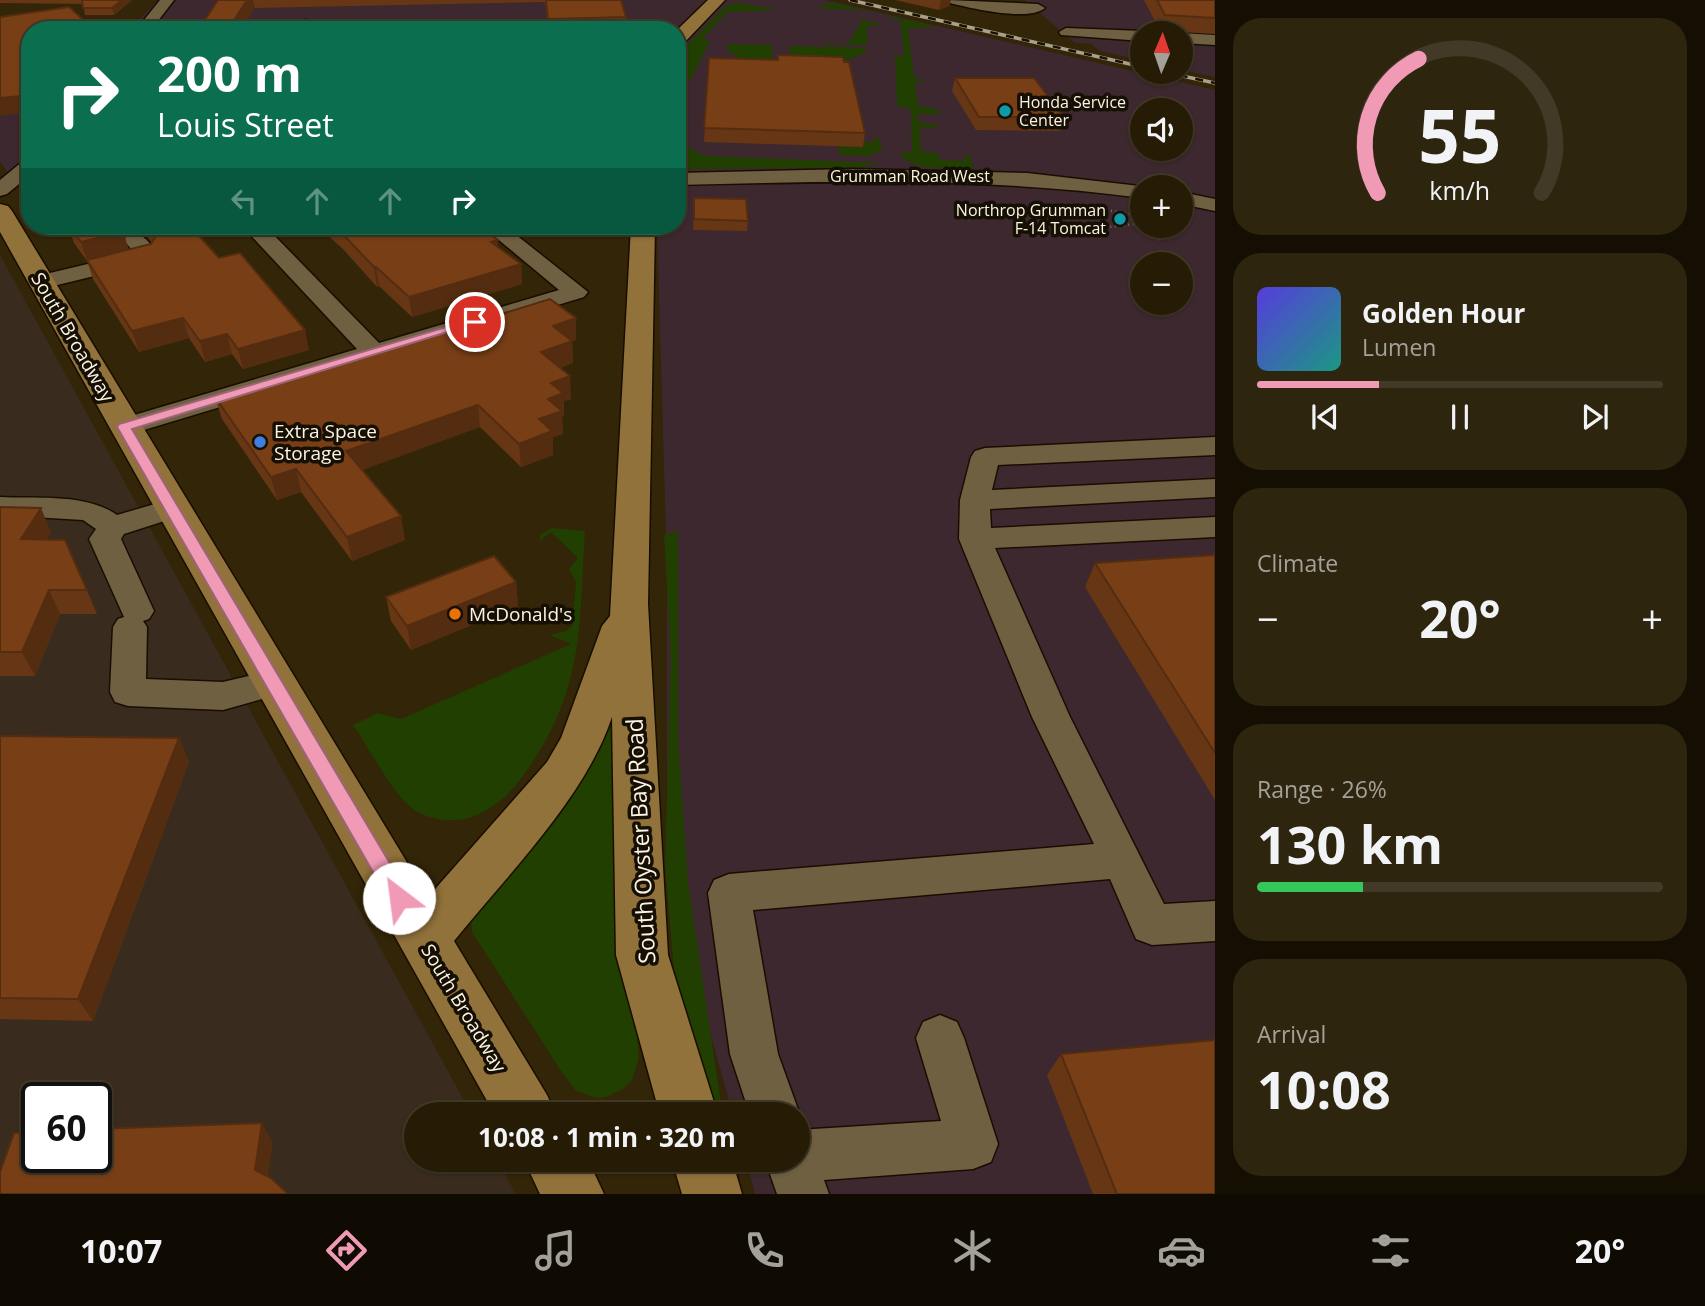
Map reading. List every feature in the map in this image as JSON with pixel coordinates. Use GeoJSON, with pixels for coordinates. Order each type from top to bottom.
{"type":"FeatureCollection","features":[{"type":"Feature","properties":{"kind":"main road"},"geometry":{"type":"LineString","coordinates":[[686,31],[717,0]]}},
{"type":"Feature","properties":{"kind":"main road","name":"South Broadway"},"geometry":{"type":"LineString","coordinates":[[5,199],[41,282],[519,1102]]}},
{"type":"Feature","properties":{"kind":"main road","name":"South Oyster Bay Road"},"geometry":{"type":"LineString","coordinates":[[643,235],[629,604],[642,955],[685,1102]]}},
{"type":"Feature","properties":{"kind":"main road","name":"South Oyster Bay Road"},"geometry":{"type":"LineString","coordinates":[[423,940],[563,775],[582,741],[629,604]]}},
{"type":"Feature","properties":{"kind":"main road"},"geometry":{"type":"LineString","coordinates":[[561,1172],[574,1194]]}},
{"type":"Feature","properties":{"kind":"main road"},"geometry":{"type":"LineString","coordinates":[[706,1172],[712,1194]]}},
{"type":"Feature","properties":{"kind":"street"},"geometry":{"type":"LineString","coordinates":[[150,21],[167,0]]}},
{"type":"Feature","properties":{"kind":"street"},"geometry":{"type":"LineString","coordinates":[[955,0],[1130,33]]}},
{"type":"Feature","properties":{"kind":"street"},"geometry":{"type":"LineString","coordinates":[[1047,16],[1079,42]]}},
{"type":"Feature","properties":{"kind":"street"},"geometry":{"type":"LineString","coordinates":[[1194,39],[1215,40]]}},
{"type":"Feature","properties":{"kind":"street","name":"Grumman Road West"},"geometry":{"type":"LineString","coordinates":[[686,179],[935,174],[1017,177],[1130,190]]}},
{"type":"Feature","properties":{"kind":"street"},"geometry":{"type":"LineString","coordinates":[[5,199],[21,177]]}},
{"type":"Feature","properties":{"kind":"street"},"geometry":{"type":"LineString","coordinates":[[1193,200],[1215,205]]}},
{"type":"Feature","properties":{"kind":"street"},"geometry":{"type":"LineString","coordinates":[[262,235],[373,352]]}},
{"type":"Feature","properties":{"kind":"street"},"geometry":{"type":"LineString","coordinates":[[124,427],[319,380],[373,352],[576,292],[503,235]]}},
{"type":"Feature","properties":{"kind":"street"},"geometry":{"type":"LineString","coordinates":[[41,282],[148,256],[135,240]]}},
{"type":"Feature","properties":{"kind":"street"},"geometry":{"type":"LineString","coordinates":[[1215,446],[985,457],[975,500],[975,539],[1051,717],[1152,925],[1215,921]]}},
{"type":"Feature","properties":{"kind":"street"},"geometry":{"type":"LineString","coordinates":[[975,500],[1215,488]]}},
{"type":"Feature","properties":{"kind":"street"},"geometry":{"type":"LineString","coordinates":[[0,506],[84,510],[95,514],[113,527]]}},
{"type":"Feature","properties":{"kind":"street"},"geometry":{"type":"LineString","coordinates":[[172,508],[113,527],[105,538],[133,619],[128,692],[223,696],[274,683]]}},
{"type":"Feature","properties":{"kind":"street"},"geometry":{"type":"LineString","coordinates":[[975,539],[1215,527]]}},
{"type":"Feature","properties":{"kind":"street"},"geometry":{"type":"LineString","coordinates":[[771,1102],[754,1054],[729,892],[1122,860]]}},
{"type":"Feature","properties":{"kind":"street"},"geometry":{"type":"LineString","coordinates":[[810,1155],[973,1144],[940,1038]]}},
{"type":"Feature","properties":{"kind":"street"},"geometry":{"type":"LineString","coordinates":[[795,1172],[803,1194]]}},
{"type":"Feature","properties":{"kind":"path"},"geometry":{"type":"LineString","coordinates":[[1130,214],[1099,209],[1093,211],[1100,225],[1109,227],[1130,225]]}},
{"type":"Feature","properties":{"kind":"path"},"geometry":{"type":"LineString","coordinates":[[1158,238],[1161,243]]}},
{"type":"Feature","properties":{"kind":"shaded area"},"geometry":{"type":"Polygon","coordinates":[[[158,0],[826,0],[1130,70],[1130,84],[1189,84],[1215,90],[1215,1194],[755,1194],[749,1172],[810,1172],[810,1102],[729,1102],[667,878],[667,569],[657,235],[686,235],[686,21],[21,21],[21,188],[18,188],[0,161],[0,18],[139,20],[158,0]]]}},
{"type":"Feature","properties":{"kind":"shaded area"},"geometry":{"type":"Polygon","coordinates":[[[1025,0],[1215,0],[1215,77],[1194,73],[1194,21],[1130,21],[1130,58],[1100,51],[1090,43],[1075,43],[1025,0]]]}},
{"type":"Feature","properties":{"kind":"shaded area"},"geometry":{"type":"Polygon","coordinates":[[[0,255],[465,1102],[404,1102],[404,1172],[504,1172],[516,1194],[0,1194],[0,255]]]}},
{"type":"Feature","properties":{"kind":"green space"},"geometry":{"type":"Polygon","coordinates":[[[821,0],[870,11],[821,9],[820,7],[831,3],[821,0]]]}},
{"type":"Feature","properties":{"kind":"green space"},"geometry":{"type":"Polygon","coordinates":[[[740,3],[779,10],[727,12],[702,39],[710,41],[691,79],[686,79],[686,48],[727,5],[740,3]]]}},
{"type":"Feature","properties":{"kind":"green space"},"geometry":{"type":"Polygon","coordinates":[[[886,15],[934,26],[908,28],[914,77],[926,81],[915,82],[918,106],[937,109],[941,114],[918,114],[918,122],[938,125],[936,128],[920,127],[921,151],[937,153],[941,160],[965,161],[964,155],[969,155],[974,169],[922,167],[904,159],[901,152],[912,152],[911,110],[898,106],[897,103],[895,56],[904,55],[901,23],[886,15]]]}},
{"type":"Feature","properties":{"kind":"green space"},"geometry":{"type":"Polygon","coordinates":[[[855,18],[879,24],[867,26],[867,45],[825,45],[848,44],[862,21],[855,18]]]}},
{"type":"Feature","properties":{"kind":"green space"},"geometry":{"type":"Polygon","coordinates":[[[727,45],[772,45],[772,63],[738,57],[728,51],[727,45]]]}},
{"type":"Feature","properties":{"kind":"green space"},"geometry":{"type":"Polygon","coordinates":[[[790,46],[867,50],[840,62],[792,64],[790,46]]]}},
{"type":"Feature","properties":{"kind":"green space"},"geometry":{"type":"Polygon","coordinates":[[[875,136],[878,137],[882,150],[868,156],[840,155],[838,146],[862,147],[862,142],[874,142],[875,136]]]}},
{"type":"Feature","properties":{"kind":"green space"},"geometry":{"type":"Polygon","coordinates":[[[686,142],[691,149],[709,156],[880,163],[862,167],[686,169],[686,142]]]}},
{"type":"Feature","properties":{"kind":"green space"},"geometry":{"type":"Polygon","coordinates":[[[552,528],[585,531],[576,653],[561,708],[530,766],[498,803],[482,813],[464,819],[438,819],[421,814],[407,804],[392,786],[353,725],[378,713],[401,719],[571,644],[550,635],[566,631],[572,626],[576,582],[569,569],[578,558],[551,532],[540,541],[540,535],[552,528]]]}},
{"type":"Feature","properties":{"kind":"green space"},"geometry":{"type":"Polygon","coordinates":[[[678,531],[678,739],[688,882],[721,1102],[698,1102],[675,983],[665,865],[671,658],[664,535],[678,531]]]}},
{"type":"Feature","properties":{"kind":"green space"},"geometry":{"type":"Polygon","coordinates":[[[619,689],[639,1058],[632,1080],[623,1089],[606,1097],[596,1098],[575,1090],[561,1071],[472,932],[471,919],[619,689]]]}},
{"type":"Feature","properties":{"kind":"building"},"geometry":{"type":"Polygon","coordinates":[[[82,0],[122,0],[112,8],[83,8],[82,0]]]}},
{"type":"Feature","properties":{"kind":"building"},"geometry":{"type":"Polygon","coordinates":[[[218,0],[247,0],[234,21],[204,21],[218,0]]]}},
{"type":"Feature","properties":{"kind":"building"},"geometry":{"type":"Polygon","coordinates":[[[546,0],[621,0],[626,17],[548,19],[546,0]]]}},
{"type":"Feature","properties":{"kind":"building"},"geometry":{"type":"Polygon","coordinates":[[[1157,0],[1215,0],[1215,18],[1165,15],[1157,0]]]}},
{"type":"Feature","properties":{"kind":"building"},"geometry":{"type":"Polygon","coordinates":[[[69,7],[84,21],[21,21],[21,96],[0,98],[0,17],[69,7]]]}},
{"type":"Feature","properties":{"kind":"building"},"geometry":{"type":"Polygon","coordinates":[[[778,55],[843,57],[844,62],[849,62],[865,133],[704,128],[709,58],[778,60],[778,55]]]}},
{"type":"Feature","properties":{"kind":"building"},"geometry":{"type":"Polygon","coordinates":[[[955,78],[1034,78],[1064,117],[979,117],[955,78]]]}},
{"type":"Feature","properties":{"kind":"building"},"geometry":{"type":"Polygon","coordinates":[[[694,198],[746,199],[748,221],[694,219],[694,198]]]}},
{"type":"Feature","properties":{"kind":"building"},"geometry":{"type":"Polygon","coordinates":[[[76,235],[111,235],[81,242],[76,235]]]}},
{"type":"Feature","properties":{"kind":"building"},"geometry":{"type":"Polygon","coordinates":[[[198,235],[219,258],[240,253],[305,330],[238,349],[227,334],[200,341],[183,318],[132,331],[87,260],[151,244],[156,236],[198,235]]]}},
{"type":"Feature","properties":{"kind":"building"},"geometry":{"type":"Polygon","coordinates":[[[344,235],[491,235],[498,240],[491,242],[521,264],[409,297],[374,267],[344,235]]]}},
{"type":"Feature","properties":{"kind":"building"},"geometry":{"type":"Polygon","coordinates":[[[550,299],[576,318],[553,326],[572,341],[541,352],[570,376],[551,383],[563,393],[548,399],[562,411],[539,419],[552,431],[519,444],[478,405],[346,451],[401,516],[347,537],[296,469],[271,477],[215,397],[248,387],[251,391],[550,299]]]}},
{"type":"Feature","properties":{"kind":"building"},"geometry":{"type":"Polygon","coordinates":[[[0,507],[41,508],[21,539],[65,540],[87,590],[49,590],[22,652],[0,652],[0,507]]]}},
{"type":"Feature","properties":{"kind":"building"},"geometry":{"type":"Polygon","coordinates":[[[1215,555],[1215,753],[1095,563],[1215,555]]]}},
{"type":"Feature","properties":{"kind":"building"},"geometry":{"type":"Polygon","coordinates":[[[494,556],[516,582],[407,626],[386,597],[494,556]]]}},
{"type":"Feature","properties":{"kind":"building"},"geometry":{"type":"Polygon","coordinates":[[[0,736],[179,738],[78,999],[0,998],[0,736]]]}},
{"type":"Feature","properties":{"kind":"building"},"geometry":{"type":"Polygon","coordinates":[[[1215,1040],[1215,1194],[1117,1194],[1061,1054],[1215,1040]]]}},
{"type":"Feature","properties":{"kind":"building"},"geometry":{"type":"Polygon","coordinates":[[[262,1123],[255,1170],[271,1178],[286,1194],[0,1194],[0,1172],[14,1133],[21,1133],[21,1173],[112,1173],[112,1128],[262,1123]]]}},
{"type":"Feature","properties":{"kind":"railway"},"geometry":{"type":"LineString","coordinates":[[850,0],[1130,64]]}},
{"type":"Feature","properties":{"kind":"railway"},"geometry":{"type":"LineString","coordinates":[[1194,78],[1215,83]]}},
{"type":"Feature","properties":{"kind":"place","name":"Honda Service Center"},"geometry":{"type":"Point","coordinates":[1005,111]}},
{"type":"Feature","properties":{"kind":"place","name":"Northrop Grumman F-14 Tomcat"},"geometry":{"type":"Point","coordinates":[1120,219]}},
{"type":"Feature","properties":{"kind":"place","name":"Extra Space Storage"},"geometry":{"type":"Point","coordinates":[260,442]}},
{"type":"Feature","properties":{"kind":"place","name":"McDonald's"},"geometry":{"type":"Point","coordinates":[455,614]}},
{"type":"Feature","properties":{"kind":"route"},"geometry":{"type":"LineString","coordinates":[[399,898],[124,427],[475,322]]}}]}
